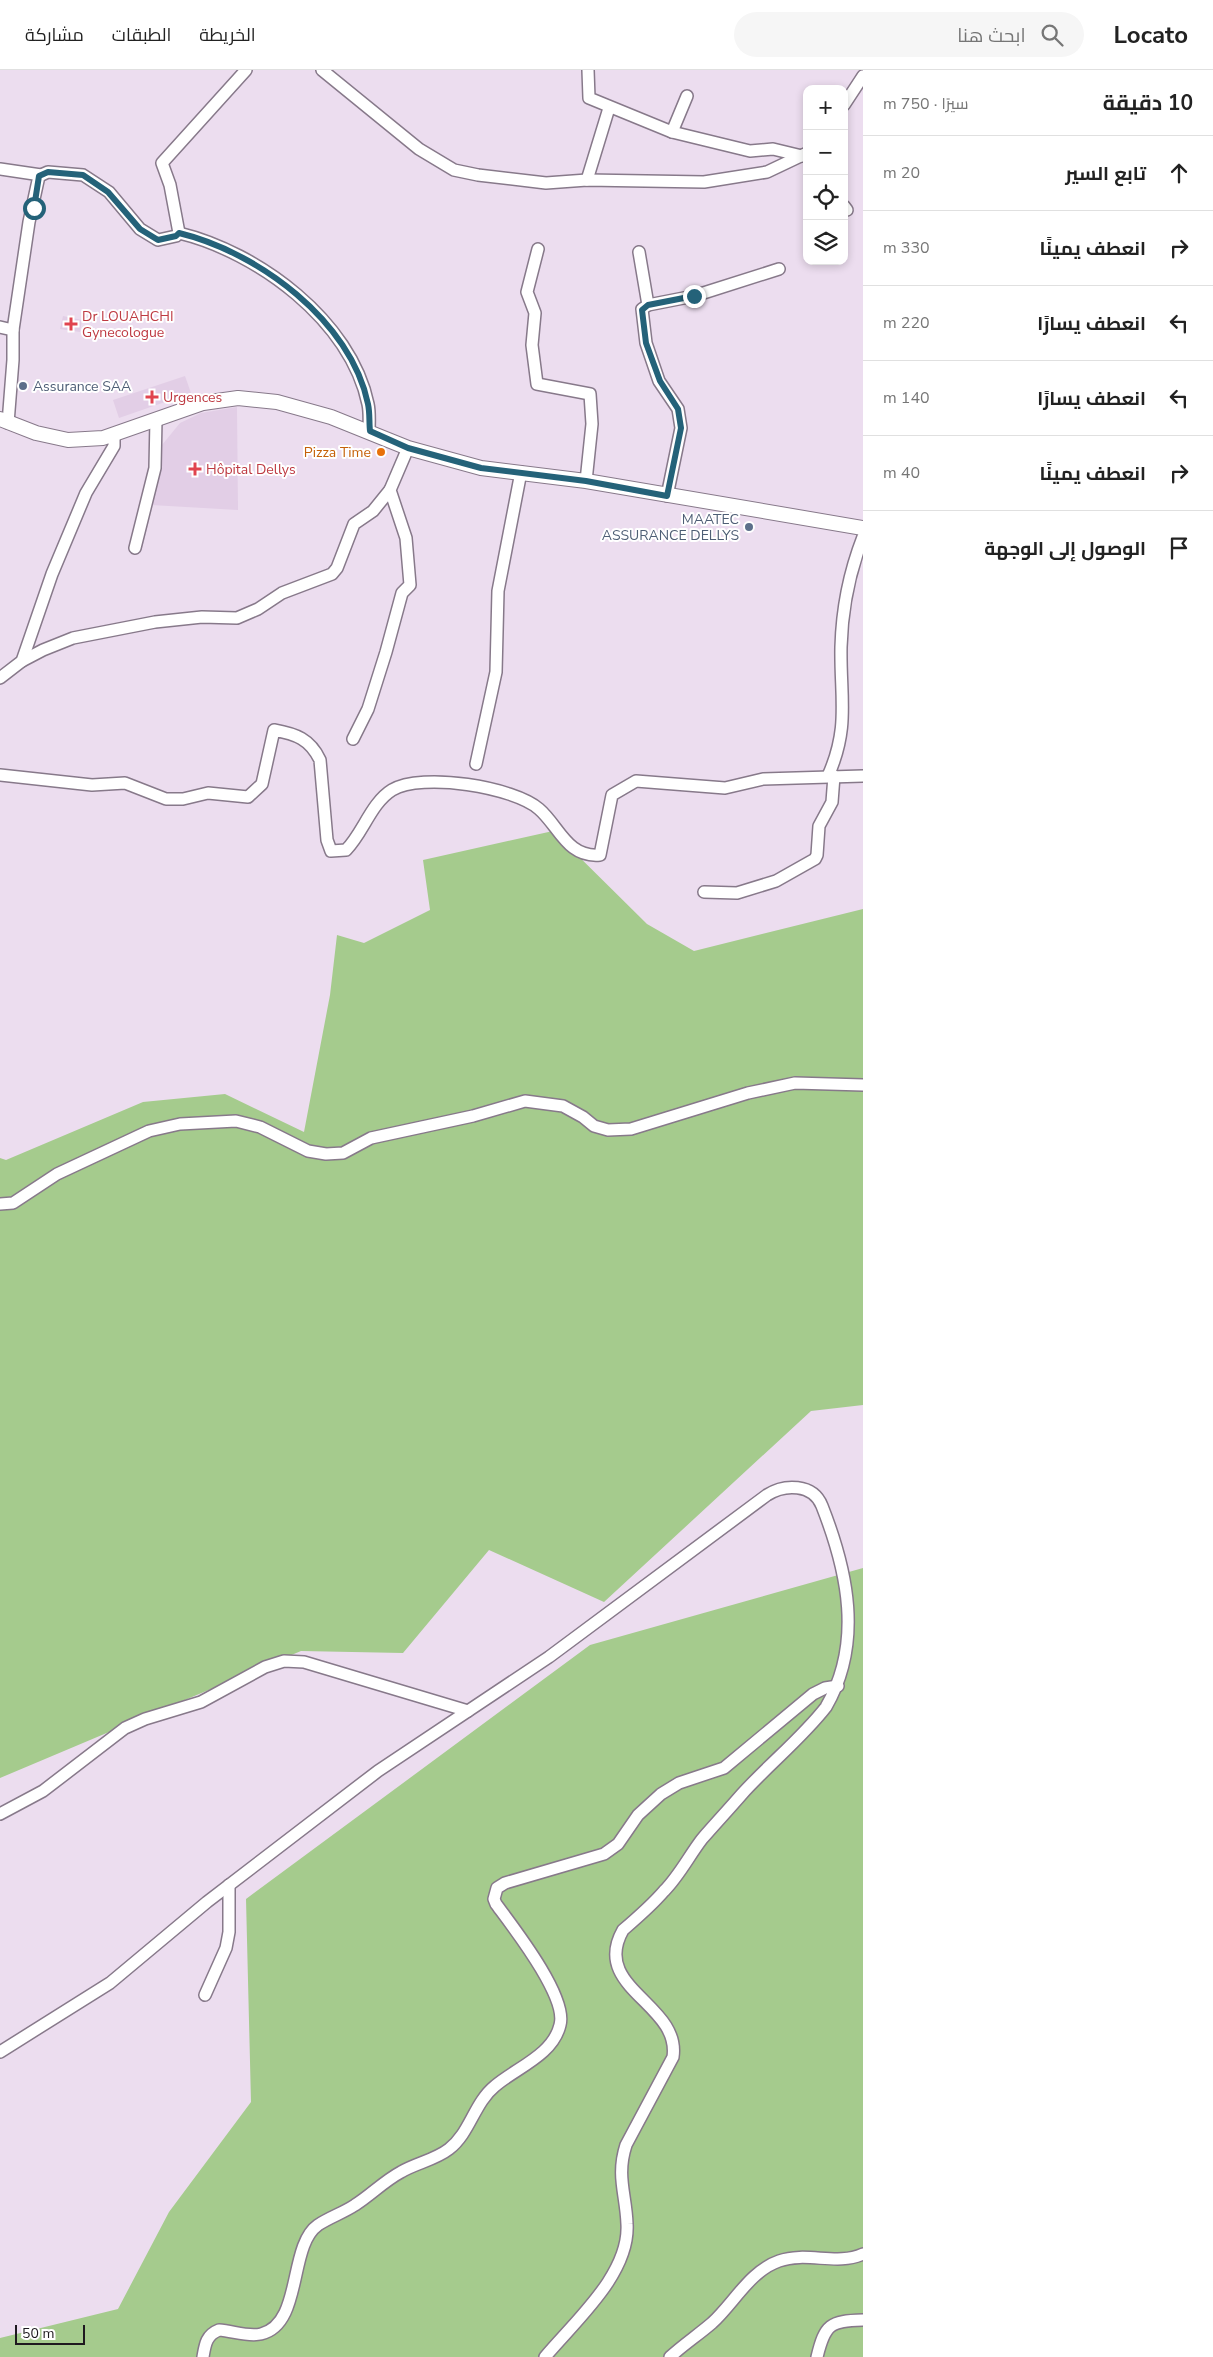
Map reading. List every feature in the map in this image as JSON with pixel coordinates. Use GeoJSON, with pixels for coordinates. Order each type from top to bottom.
{"type":"FeatureCollection","features":[{"type":"Feature","properties":{"kind":"main road"},"geometry":{"type":"LineString","coordinates":[[4,421],[36,434],[68,440],[114,435],[156,418],[203,403],[238,398],[276,402],[331,416],[408,448],[481,468],[586,481],[863,528]]}},
{"type":"Feature","properties":{"kind":"street"},"geometry":{"type":"LineString","coordinates":[[179,233],[170,185],[162,163],[246,70]]}},
{"type":"Feature","properties":{"kind":"street"},"geometry":{"type":"LineString","coordinates":[[322,70],[418,149],[454,170],[518,182],[546,183],[587,180],[704,182],[767,172],[803,154]]}},
{"type":"Feature","properties":{"kind":"street"},"geometry":{"type":"LineString","coordinates":[[588,70],[589,98],[609,108],[672,132],[750,151],[773,148],[803,154]]}},
{"type":"Feature","properties":{"kind":"street"},"geometry":{"type":"LineString","coordinates":[[848,99],[863,76]]}},
{"type":"Feature","properties":{"kind":"street"},"geometry":{"type":"LineString","coordinates":[[672,132],[688,96]]}},
{"type":"Feature","properties":{"kind":"street"},"geometry":{"type":"LineString","coordinates":[[587,180],[609,108]]}},
{"type":"Feature","properties":{"kind":"street"},"geometry":{"type":"LineString","coordinates":[[0,169],[41,175],[48,172],[58,172],[83,175],[108,192],[140,229],[158,240],[176,236],[179,233],[203,239],[265,270],[322,316],[358,373],[369,406],[370,431]]}},
{"type":"Feature","properties":{"kind":"street"},"geometry":{"type":"LineString","coordinates":[[4,421],[14,360],[13,330],[30,222],[41,175]]}},
{"type":"Feature","properties":{"kind":"street"},"geometry":{"type":"LineString","coordinates":[[538,249],[527,292],[535,313],[532,345],[537,384],[590,394],[592,424],[586,481]]}},
{"type":"Feature","properties":{"kind":"street"},"geometry":{"type":"LineString","coordinates":[[639,252],[648,305]]}},
{"type":"Feature","properties":{"kind":"street"},"geometry":{"type":"LineString","coordinates":[[667,496],[681,428],[678,409],[660,381],[646,343],[642,310],[648,305],[694,296],[779,269]]}},
{"type":"Feature","properties":{"kind":"street"},"geometry":{"type":"LineString","coordinates":[[0,327],[13,330]]}},
{"type":"Feature","properties":{"kind":"street"},"geometry":{"type":"LineString","coordinates":[[135,548],[155,468],[156,418]]}},
{"type":"Feature","properties":{"kind":"street"},"geometry":{"type":"LineString","coordinates":[[22,661],[56,565],[86,493],[114,446],[114,435]]}},
{"type":"Feature","properties":{"kind":"street"},"geometry":{"type":"LineString","coordinates":[[0,678],[22,661],[73,638],[155,622],[202,617],[236,618],[248,614],[282,593],[332,574],[337,568],[354,524],[373,511],[390,490],[408,448]]}},
{"type":"Feature","properties":{"kind":"street"},"geometry":{"type":"LineString","coordinates":[[476,764],[496,672],[498,591],[522,472]]}},
{"type":"Feature","properties":{"kind":"street"},"geometry":{"type":"LineString","coordinates":[[354,739],[368,709],[402,593],[410,585],[406,538],[390,490]]}},
{"type":"Feature","properties":{"kind":"street"},"geometry":{"type":"LineString","coordinates":[[704,892],[737,893],[776,881],[815,859],[818,855],[820,826],[832,802],[831,776],[843,724],[841,648],[843,608],[849,578],[863,537]]}},
{"type":"Feature","properties":{"kind":"street"},"geometry":{"type":"LineString","coordinates":[[0,775],[92,786],[125,783],[166,800],[183,799],[208,793],[248,797],[262,784],[274,730],[290,733],[305,739],[314,748],[320,760],[327,840],[331,851],[346,850],[356,840],[378,804],[394,789],[425,782],[463,784],[502,791],[521,798],[540,810],[565,843],[592,856],[600,855],[612,795],[636,781],[725,788],[763,779],[863,776]]}},
{"type":"Feature","properties":{"kind":"street"},"geometry":{"type":"LineString","coordinates":[[0,1204],[13,1203],[57,1174],[149,1131],[180,1124],[236,1121],[260,1127],[308,1150],[326,1154],[343,1154],[371,1138],[473,1116],[525,1101],[563,1106],[583,1117],[594,1126],[608,1130],[631,1129],[748,1093],[795,1083],[863,1085]]}},
{"type":"Feature","properties":{"kind":"street"},"geometry":{"type":"LineString","coordinates":[[0,2052],[110,1983],[229,1885],[378,1771],[549,1657],[767,1495],[783,1487],[800,1488],[816,1497],[821,1503],[851,1588],[855,1619],[852,1650],[838,1686],[826,1706],[753,1781],[702,1840],[665,1891],[623,1930],[619,1938],[616,1954],[619,1971],[671,2032],[674,2049],[673,2057],[626,2145],[622,2157],[620,2183],[627,2223],[627,2239],[620,2262],[608,2282],[545,2357]]}},
{"type":"Feature","properties":{"kind":"street"},"geometry":{"type":"LineString","coordinates":[[0,1814],[43,1791],[125,1728],[145,1719],[201,1702],[265,1667],[284,1661],[304,1662],[468,1711]]}},
{"type":"Feature","properties":{"kind":"street"},"geometry":{"type":"LineString","coordinates":[[203,2357],[206,2340],[214,2332],[219,2330],[260,2334],[278,2324],[294,2285],[305,2242],[313,2228],[354,2206],[400,2172],[448,2150],[460,2138],[476,2108],[488,2092],[530,2063],[558,2031],[561,2018],[558,2004],[533,1954],[496,1904],[494,1898],[497,1888],[506,1883],[604,1854],[618,1844],[638,1815],[661,1794],[679,1784],[706,1776],[724,1768],[813,1694],[825,1688],[838,1686]]}},
{"type":"Feature","properties":{"kind":"street"},"geometry":{"type":"LineString","coordinates":[[205,1995],[226,1948],[229,1932],[229,1885]]}},
{"type":"Feature","properties":{"kind":"street"},"geometry":{"type":"LineString","coordinates":[[670,2357],[712,2323],[754,2277],[765,2268],[793,2257],[847,2260],[863,2254]]}},
{"type":"Feature","properties":{"kind":"street"},"geometry":{"type":"LineString","coordinates":[[817,2357],[824,2333],[832,2325],[842,2321],[863,2320]]}},
{"type":"Feature","properties":{"kind":"shaded area","name":"Dr LOUAHCHI Gynecologue"},"geometry":{"type":"Polygon","coordinates":[[[63,316],[82,320],[80,332],[60,329],[63,316]]]}},
{"type":"Feature","properties":{"kind":"shaded area","name":"Urgences"},"geometry":{"type":"Polygon","coordinates":[[[185,376],[191,393],[119,418],[113,400],[185,376]]]}},
{"type":"Feature","properties":{"kind":"shaded area","name":"Hôpital Dellys"},"geometry":{"type":"Polygon","coordinates":[[[237,407],[238,510],[151,505],[153,456],[180,423],[201,413],[237,407]]]}},
{"type":"Feature","properties":{"kind":"green space"},"geometry":{"type":"Polygon","coordinates":[[[553,831],[647,924],[694,951],[863,909],[863,1405],[811,1411],[604,1602],[489,1550],[403,1653],[301,1651],[0,1778],[0,1158],[6,1160],[143,1102],[225,1094],[304,1132],[330,995],[337,935],[364,943],[430,910],[423,860],[553,831]]]}},
{"type":"Feature","properties":{"kind":"green space"},"geometry":{"type":"Polygon","coordinates":[[[863,1568],[863,2357],[0,2357],[0,2338],[118,2309],[169,2212],[251,2102],[246,1899],[590,1645],[863,1568]]]}},
{"type":"Feature","properties":{"kind":"place","name":"Dr LOUAHCHI Gynecologue"},"geometry":{"type":"Point","coordinates":[71,324]}},
{"type":"Feature","properties":{"kind":"place","name":"Assurance SAA"},"geometry":{"type":"Point","coordinates":[23,386]}},
{"type":"Feature","properties":{"kind":"place","name":"Urgences"},"geometry":{"type":"Point","coordinates":[152,397]}},
{"type":"Feature","properties":{"kind":"place","name":"Pizza Time"},"geometry":{"type":"Point","coordinates":[381,452]}},
{"type":"Feature","properties":{"kind":"place","name":"Hôpital Dellys"},"geometry":{"type":"Point","coordinates":[195,469]}},
{"type":"Feature","properties":{"kind":"place","name":"MAATEC ASSURANCE DELLYS"},"geometry":{"type":"Point","coordinates":[749,527]}},
{"type":"Feature","properties":{"kind":"route"},"geometry":{"type":"LineString","coordinates":[[34,208],[39,176],[48,172],[83,175],[108,192],[140,229],[158,240],[176,236],[179,233],[203,239],[271,274],[322,316],[350,358],[358,373],[369,406],[370,431],[408,448],[481,468],[586,481],[667,496],[681,428],[678,409],[660,381],[646,343],[642,310],[648,305],[694,296]]}}]}
